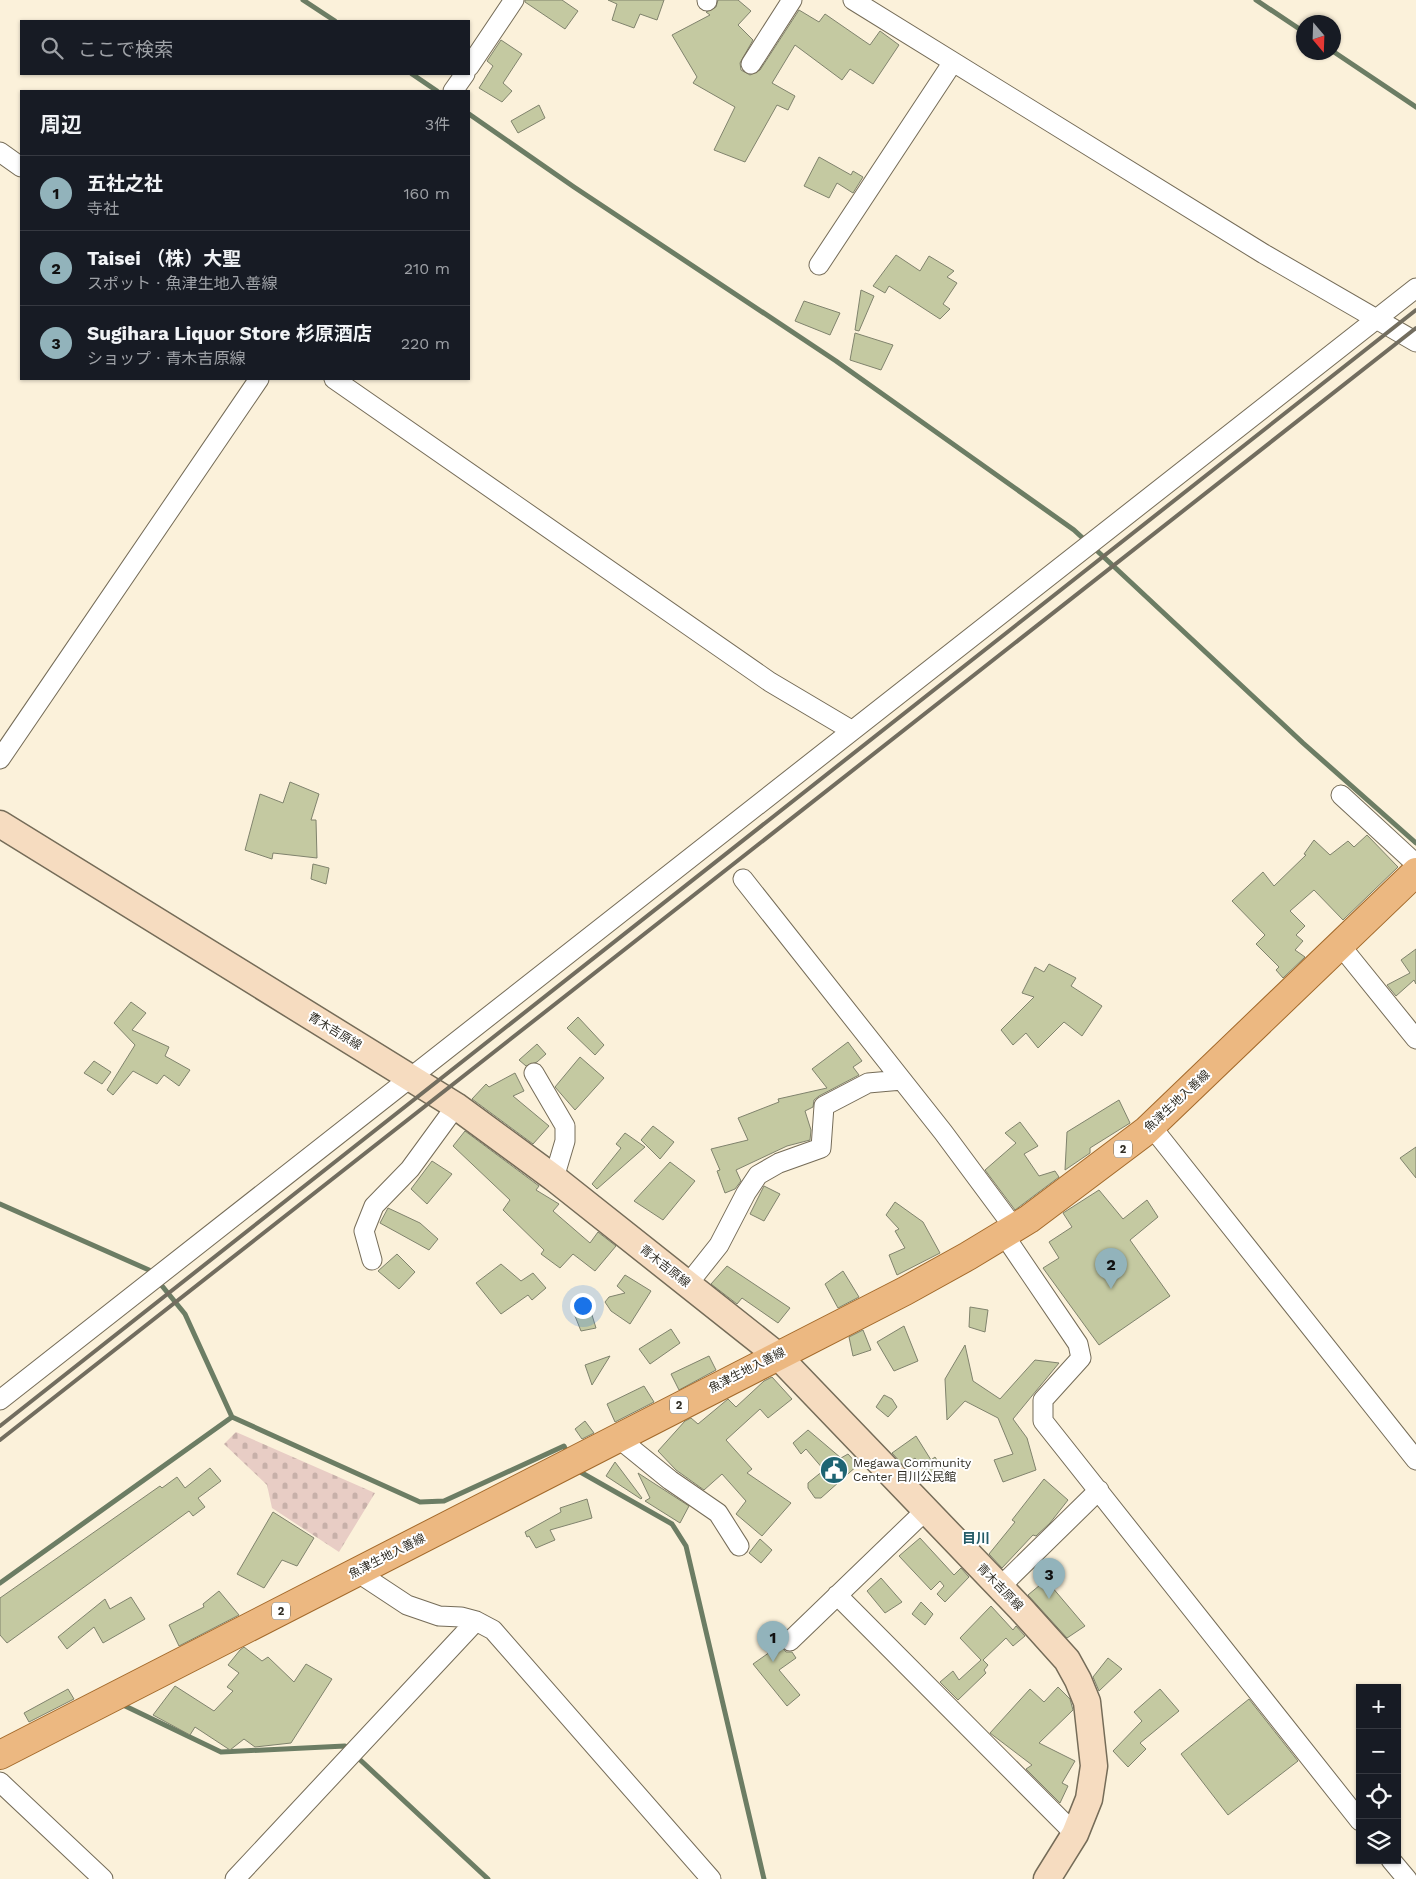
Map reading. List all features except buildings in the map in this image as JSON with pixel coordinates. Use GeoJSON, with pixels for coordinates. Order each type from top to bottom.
{"type":"FeatureCollection","features":[{"type":"Feature","properties":{"kind":"main road","name":"青木吉原線"},"geometry":{"type":"LineString","coordinates":[[0,824],[139,912],[410,1076],[456,1106],[554,1178],[777,1355],[927,1509],[1067,1660],[1087,1702],[1094,1766],[1088,1800],[1075,1834],[1047,1879]]}},
{"type":"Feature","properties":{"kind":"main road","name":"魚津生地入善線"},"geometry":{"type":"LineString","coordinates":[[0,1755],[905,1290],[1009,1232],[1056,1200],[1151,1126],[1416,872]]}},
{"type":"Feature","properties":{"kind":"street"},"geometry":{"type":"LineString","coordinates":[[470,66],[514,0]]}},
{"type":"Feature","properties":{"kind":"street"},"geometry":{"type":"LineString","coordinates":[[750,64],[792,0]]}},
{"type":"Feature","properties":{"kind":"street"},"geometry":{"type":"LineString","coordinates":[[853,0],[1264,254],[1416,342]]}},
{"type":"Feature","properties":{"kind":"street"},"geometry":{"type":"LineString","coordinates":[[819,265],[953,62]]}},
{"type":"Feature","properties":{"kind":"street"},"geometry":{"type":"LineString","coordinates":[[454,90],[463,75]]}},
{"type":"Feature","properties":{"kind":"street"},"geometry":{"type":"LineString","coordinates":[[0,152],[20,165]]}},
{"type":"Feature","properties":{"kind":"street"},"geometry":{"type":"LineString","coordinates":[[0,1400],[850,730],[1416,288]]}},
{"type":"Feature","properties":{"kind":"street"},"geometry":{"type":"LineString","coordinates":[[0,759],[258,380]]}},
{"type":"Feature","properties":{"kind":"street"},"geometry":{"type":"LineString","coordinates":[[335,380],[770,682],[850,730]]}},
{"type":"Feature","properties":{"kind":"street"},"geometry":{"type":"LineString","coordinates":[[1341,795],[1416,864]]}},
{"type":"Feature","properties":{"kind":"street"},"geometry":{"type":"LineString","coordinates":[[743,879],[902,1080],[1009,1232],[1078,1344],[1081,1358],[1043,1400],[1042,1421],[1099,1490],[1256,1693],[1358,1819]]}},
{"type":"Feature","properties":{"kind":"street"},"geometry":{"type":"LineString","coordinates":[[1340,945],[1416,1039]]}},
{"type":"Feature","properties":{"kind":"street"},"geometry":{"type":"LineString","coordinates":[[534,1072],[565,1126],[566,1141],[554,1178]]}},
{"type":"Feature","properties":{"kind":"street"},"geometry":{"type":"LineString","coordinates":[[688,1284],[719,1245],[746,1192],[758,1175],[778,1163],[822,1148],[824,1106],[868,1083],[902,1080]]}},
{"type":"Feature","properties":{"kind":"street"},"geometry":{"type":"LineString","coordinates":[[372,1260],[364,1231],[374,1206],[410,1169],[456,1106]]}},
{"type":"Feature","properties":{"kind":"street"},"geometry":{"type":"LineString","coordinates":[[1151,1126],[1416,1460]]}},
{"type":"Feature","properties":{"kind":"street"},"geometry":{"type":"LineString","coordinates":[[617,1438],[670,1480],[718,1513],[739,1546]]}},
{"type":"Feature","properties":{"kind":"street"},"geometry":{"type":"LineString","coordinates":[[1000,1587],[1099,1490]]}},
{"type":"Feature","properties":{"kind":"street"},"geometry":{"type":"LineString","coordinates":[[790,1641],[927,1509]]}},
{"type":"Feature","properties":{"kind":"street"},"geometry":{"type":"LineString","coordinates":[[357,1572],[408,1605],[439,1616],[476,1620],[494,1630],[711,1879]]}},
{"type":"Feature","properties":{"kind":"street"},"geometry":{"type":"LineString","coordinates":[[837,1595],[1075,1834]]}},
{"type":"Feature","properties":{"kind":"street"},"geometry":{"type":"LineString","coordinates":[[235,1879],[476,1620]]}},
{"type":"Feature","properties":{"kind":"street"},"geometry":{"type":"LineString","coordinates":[[0,1782],[103,1879]]}},
{"type":"Feature","properties":{"kind":"street"},"geometry":{"type":"LineString","coordinates":[[1394,1864],[1406,1879]]}},
{"type":"Feature","properties":{"kind":"green space"},"geometry":{"type":"Polygon","coordinates":[[[236,1432],[375,1493],[339,1552],[272,1508],[267,1485],[224,1444],[236,1432]]]}},
{"type":"Feature","properties":{"kind":"waterway"},"geometry":{"type":"LineString","coordinates":[[303,0],[333,20]]}},
{"type":"Feature","properties":{"kind":"waterway"},"geometry":{"type":"LineString","coordinates":[[1256,0],[1296,27]]}},
{"type":"Feature","properties":{"kind":"waterway"},"geometry":{"type":"LineString","coordinates":[[1341,57],[1416,107]]}},
{"type":"Feature","properties":{"kind":"waterway"},"geometry":{"type":"LineString","coordinates":[[413,75],[436,90]]}},
{"type":"Feature","properties":{"kind":"waterway"},"geometry":{"type":"LineString","coordinates":[[470,115],[574,187],[836,361],[1074,530],[1087,542]]}},
{"type":"Feature","properties":{"kind":"waterway"},"geometry":{"type":"LineString","coordinates":[[1093,547],[1303,743],[1416,843]]}},
{"type":"Feature","properties":{"kind":"waterway"},"geometry":{"type":"LineString","coordinates":[[0,1204],[149,1270],[185,1314],[232,1417],[420,1502],[444,1501],[564,1446],[568,1455]]}},
{"type":"Feature","properties":{"kind":"waterway"},"geometry":{"type":"LineString","coordinates":[[0,1583],[232,1417]]}},
{"type":"Feature","properties":{"kind":"waterway"},"geometry":{"type":"LineString","coordinates":[[575,1469],[672,1524],[686,1546],[764,1879]]}},
{"type":"Feature","properties":{"kind":"waterway"},"geometry":{"type":"LineString","coordinates":[[121,1704],[221,1752],[345,1746],[349,1750]]}},
{"type":"Feature","properties":{"kind":"waterway"},"geometry":{"type":"LineString","coordinates":[[356,1756],[488,1879]]}},
{"type":"Feature","properties":{"kind":"railway"},"geometry":{"type":"LineString","coordinates":[[0,1426],[1416,310]]}},
{"type":"Feature","properties":{"kind":"railway"},"geometry":{"type":"LineString","coordinates":[[0,1440],[1416,328]]}},
{"type":"Feature","properties":{"kind":"place","name":"Taisei （株）大聖"},"geometry":{"type":"Point","coordinates":[1111,1289]}},
{"type":"Feature","properties":{"kind":"place","name":"Megawa Community Center 目川公民館"},"geometry":{"type":"Point","coordinates":[834,1470]}},
{"type":"Feature","properties":{"kind":"place","name":"Sugihara Liquor Store 杉原酒店"},"geometry":{"type":"Point","coordinates":[1049,1599]}},
{"type":"Feature","properties":{"kind":"place","name":"五社之社"},"geometry":{"type":"Point","coordinates":[773,1662]}},
{"type":"Feature","properties":{"kind":"district","name":"目川"},"geometry":{"type":"Point","coordinates":[976,1538]}}]}
